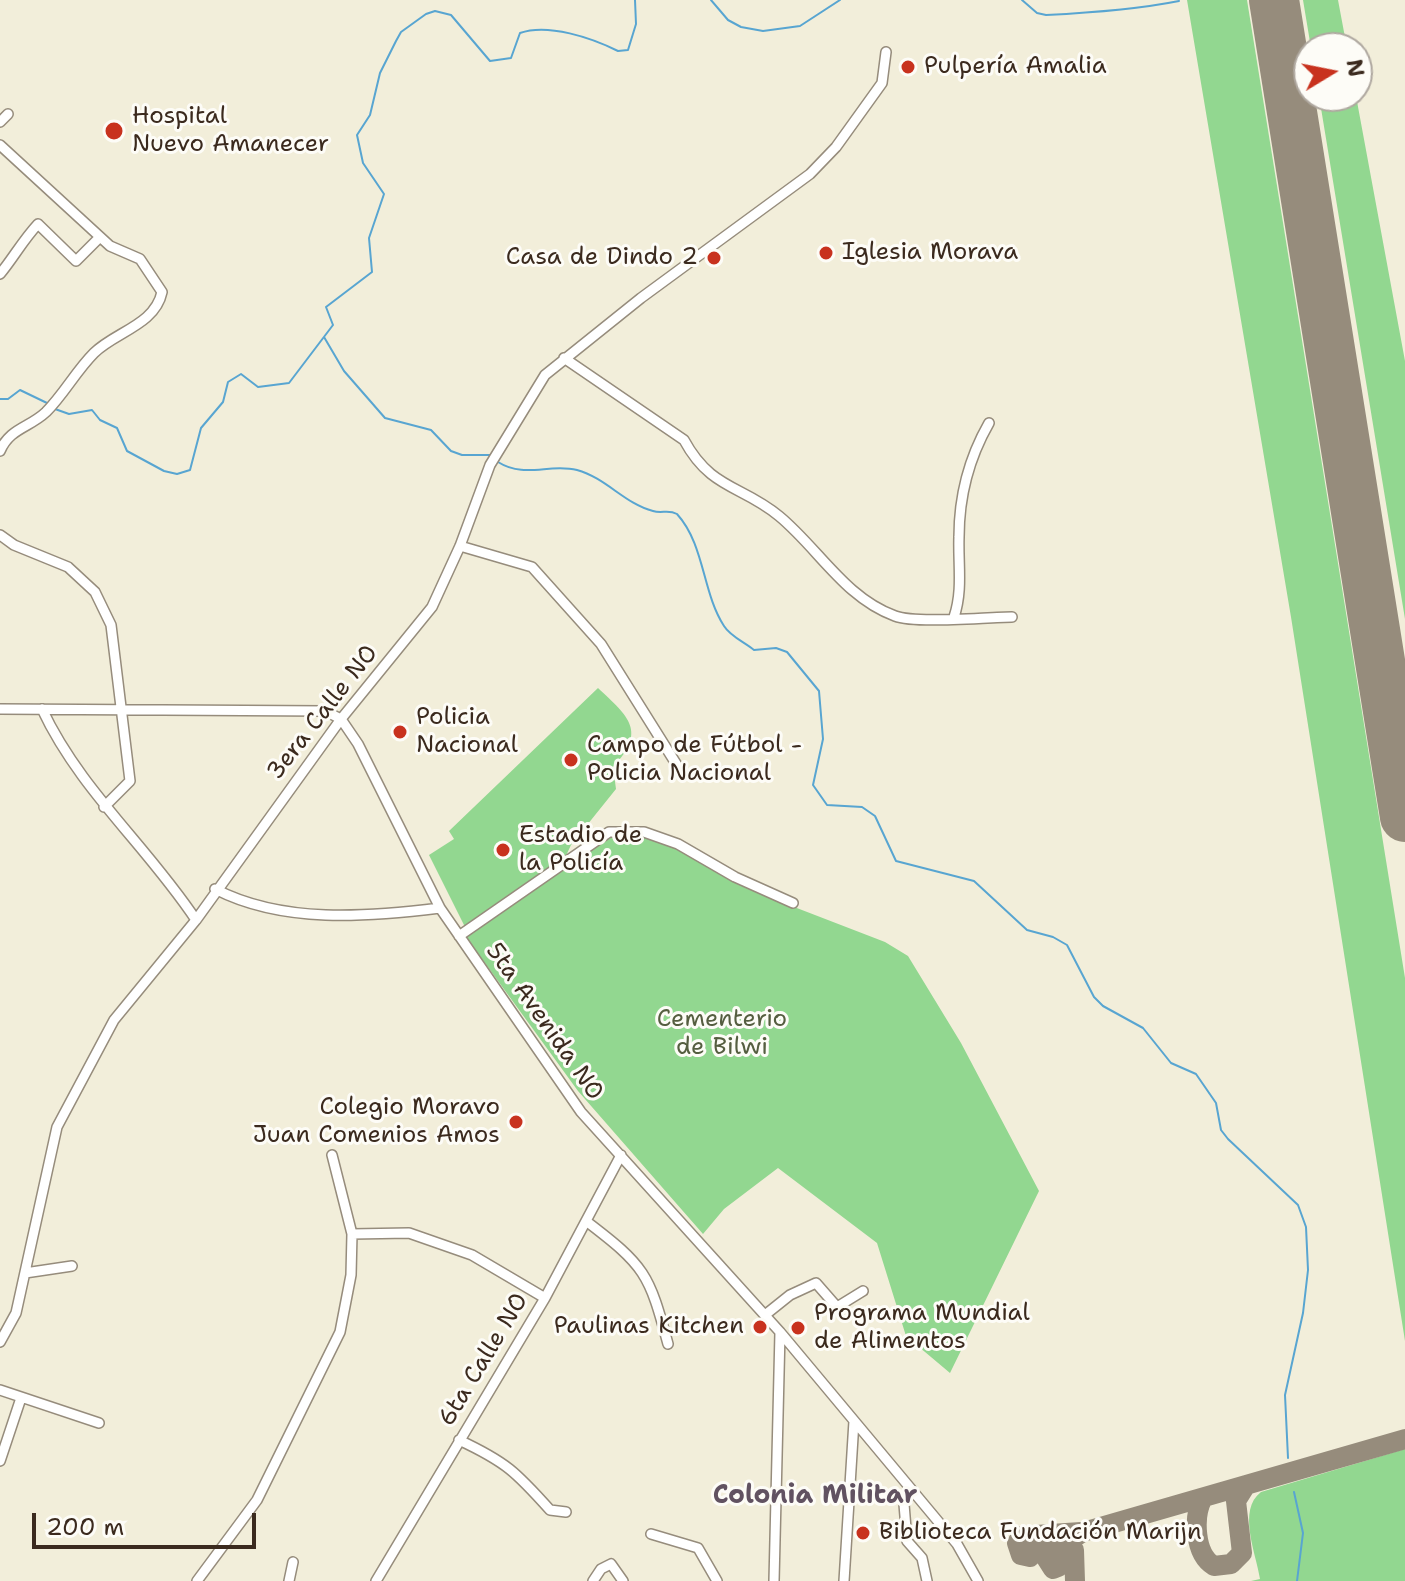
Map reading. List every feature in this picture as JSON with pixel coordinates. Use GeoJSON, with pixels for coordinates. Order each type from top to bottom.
{"type":"FeatureCollection","features":[{"type":"Feature","properties":{"kind":"street","name":"3era Calle NO"},"geometry":{"type":"LineString","coordinates":[[0,1342],[16,1313],[57,1127],[114,1020],[196,920],[215,889],[341,719],[432,607],[460,546],[490,465],[545,375],[789,192],[836,147],[882,83],[886,52]]}},
{"type":"Feature","properties":{"kind":"street"},"geometry":{"type":"LineString","coordinates":[[0,122],[8,114]]}},
{"type":"Feature","properties":{"kind":"street"},"geometry":{"type":"LineString","coordinates":[[0,145],[110,246],[140,259],[162,292],[160,302],[149,315],[95,351],[48,410],[32,423],[12,431],[0,451]]}},
{"type":"Feature","properties":{"kind":"street"},"geometry":{"type":"LineString","coordinates":[[0,274],[13,257],[14,250],[38,224],[76,261],[100,237]]}},
{"type":"Feature","properties":{"kind":"street"},"geometry":{"type":"LineString","coordinates":[[564,358],[684,440],[694,457],[718,482],[778,515],[831,571],[879,609],[898,618],[1012,617]]}},
{"type":"Feature","properties":{"kind":"street"},"geometry":{"type":"LineString","coordinates":[[954,617],[960,589],[958,534],[966,476],[974,449],[989,423]]}},
{"type":"Feature","properties":{"kind":"street"},"geometry":{"type":"LineString","coordinates":[[0,535],[14,545],[68,567],[95,592],[111,625],[130,781],[104,807]]}},
{"type":"Feature","properties":{"kind":"street"},"geometry":{"type":"LineString","coordinates":[[460,546],[532,567],[601,644],[680,770]]}},
{"type":"Feature","properties":{"kind":"street"},"geometry":{"type":"LineString","coordinates":[[0,709],[325,711],[341,719]]}},
{"type":"Feature","properties":{"kind":"street"},"geometry":{"type":"LineString","coordinates":[[42,709],[61,749],[104,807],[166,874],[196,920]]}},
{"type":"Feature","properties":{"kind":"street","name":"5ta Avenida NO"},"geometry":{"type":"LineString","coordinates":[[341,719],[381,787],[413,861],[440,908],[581,1112],[780,1332],[957,1544],[978,1581]]}},
{"type":"Feature","properties":{"kind":"street"},"geometry":{"type":"LineString","coordinates":[[459,936],[609,832],[644,832],[678,844],[735,877],[793,903]]}},
{"type":"Feature","properties":{"kind":"street"},"geometry":{"type":"LineString","coordinates":[[215,889],[237,900],[263,906],[328,914],[361,916],[440,908]]}},
{"type":"Feature","properties":{"kind":"street"},"geometry":{"type":"LineString","coordinates":[[197,1581],[257,1500],[340,1332],[351,1275],[352,1234],[332,1155]]}},
{"type":"Feature","properties":{"kind":"street","name":"6ta Calle NO"},"geometry":{"type":"LineString","coordinates":[[376,1581],[545,1298],[621,1155]]}},
{"type":"Feature","properties":{"kind":"street"},"geometry":{"type":"LineString","coordinates":[[586,1221],[629,1253],[648,1279],[668,1344]]}},
{"type":"Feature","properties":{"kind":"street"},"geometry":{"type":"LineString","coordinates":[[352,1234],[409,1233],[472,1255],[545,1298]]}},
{"type":"Feature","properties":{"kind":"street"},"geometry":{"type":"LineString","coordinates":[[25,1273],[72,1266]]}},
{"type":"Feature","properties":{"kind":"street"},"geometry":{"type":"LineString","coordinates":[[765,1315],[790,1295],[816,1283],[837,1307],[863,1291]]}},
{"type":"Feature","properties":{"kind":"street"},"geometry":{"type":"LineString","coordinates":[[774,1581],[780,1332]]}},
{"type":"Feature","properties":{"kind":"street"},"geometry":{"type":"LineString","coordinates":[[0,1390],[21,1398],[42,1401],[99,1423]]}},
{"type":"Feature","properties":{"kind":"street"},"geometry":{"type":"LineString","coordinates":[[0,1461],[21,1398]]}},
{"type":"Feature","properties":{"kind":"street"},"geometry":{"type":"LineString","coordinates":[[844,1581],[854,1421]]}},
{"type":"Feature","properties":{"kind":"street"},"geometry":{"type":"LineString","coordinates":[[459,1440],[506,1463],[533,1488],[550,1510],[566,1512]]}},
{"type":"Feature","properties":{"kind":"street"},"geometry":{"type":"LineString","coordinates":[[911,1492],[904,1504],[907,1541],[922,1558],[927,1581]]}},
{"type":"Feature","properties":{"kind":"street"},"geometry":{"type":"LineString","coordinates":[[651,1534],[698,1548],[717,1581]]}},
{"type":"Feature","properties":{"kind":"street"},"geometry":{"type":"LineString","coordinates":[[289,1581],[293,1562]]}},
{"type":"Feature","properties":{"kind":"street"},"geometry":{"type":"LineString","coordinates":[[593,1581],[601,1569],[611,1564],[623,1581]]}},
{"type":"Feature","properties":{"kind":"green space"},"geometry":{"type":"Polygon","coordinates":[[[1187,0],[1247,0],[1405,978],[1405,1341],[1291,617],[1187,0]]]}},
{"type":"Feature","properties":{"kind":"green space"},"geometry":{"type":"Polygon","coordinates":[[[1303,0],[1338,0],[1344,32],[1308,32],[1303,0]]]}},
{"type":"Feature","properties":{"kind":"green space"},"geometry":{"type":"Polygon","coordinates":[[[1322,112],[1359,112],[1405,361],[1405,619],[1322,112]]]}},
{"type":"Feature","properties":{"kind":"green space"},"geometry":{"type":"Polygon","coordinates":[[[598,688],[630,725],[629,744],[613,767],[616,789],[571,845],[564,860],[465,927],[429,855],[454,839],[449,831],[598,688]]]}},
{"type":"Feature","properties":{"kind":"green space","name":"Cementerio de Bilwi"},"geometry":{"type":"Polygon","coordinates":[[[610,836],[642,837],[676,848],[789,905],[885,942],[908,956],[961,1043],[1039,1191],[950,1373],[906,1336],[877,1243],[778,1168],[724,1209],[703,1234],[578,1091],[466,937],[610,836]]]}},
{"type":"Feature","properties":{"kind":"green space"},"geometry":{"type":"Polygon","coordinates":[[[1405,1449],[1405,1581],[1251,1581],[1260,1579],[1250,1532],[1250,1510],[1261,1492],[1405,1449]]]}},
{"type":"Feature","properties":{"kind":"waterway"},"geometry":{"type":"LineString","coordinates":[[55,409],[69,414],[92,410],[100,420],[117,428],[127,451],[164,471],[177,474],[190,470],[201,428],[223,402],[228,382],[241,374],[258,387],[289,383],[333,325],[326,307],[372,272],[369,238],[384,194],[363,163],[357,135],[370,115],[380,73],[401,32],[435,11],[451,15],[490,61],[511,58],[520,33],[531,30],[570,33],[618,51],[628,50],[636,24],[635,0]]}},
{"type":"Feature","properties":{"kind":"waterway"},"geometry":{"type":"LineString","coordinates":[[711,0],[728,20],[741,27],[763,31],[800,26],[840,0]]}},
{"type":"Feature","properties":{"kind":"waterway"},"geometry":{"type":"LineString","coordinates":[[1022,0],[1037,13],[1046,15],[1179,1]]}},
{"type":"Feature","properties":{"kind":"waterway"},"geometry":{"type":"LineString","coordinates":[[324,337],[344,371],[385,418],[431,430],[451,451],[462,455],[491,455]]}},
{"type":"Feature","properties":{"kind":"waterway"},"geometry":{"type":"LineString","coordinates":[[0,399],[8,399],[20,390],[47,403]]}},
{"type":"Feature","properties":{"kind":"waterway"},"geometry":{"type":"LineString","coordinates":[[498,462],[527,470],[577,470],[643,508],[677,514],[693,540],[711,599],[727,630],[754,650],[776,648],[787,652],[819,691],[823,739],[813,785],[827,805],[862,807],[875,816],[896,861],[974,881],[1027,930],[1053,937],[1067,945],[1094,997],[1103,1006],[1143,1028],[1171,1063],[1196,1074],[1216,1103],[1221,1130],[1298,1205],[1306,1227],[1308,1270],[1303,1313],[1285,1395],[1288,1458]]}},
{"type":"Feature","properties":{"kind":"waterway"},"geometry":{"type":"LineString","coordinates":[[1294,1492],[1303,1533],[1297,1581]]}},
{"type":"Feature","properties":{"kind":"taxiway"},"geometry":{"type":"LineString","coordinates":[[1064,1545],[1058,1567],[1053,1569],[1046,1558],[1069,1541],[1083,1532],[1405,1439]]}},
{"type":"Feature","properties":{"kind":"taxiway"},"geometry":{"type":"LineString","coordinates":[[1203,1498],[1197,1524],[1202,1553],[1214,1566],[1231,1564],[1242,1553],[1236,1501],[1246,1485]]}},
{"type":"Feature","properties":{"kind":"taxiway"},"geometry":{"type":"LineString","coordinates":[[1048,1536],[1030,1557],[1021,1555],[1017,1543],[1021,1536],[1081,1532]]}},
{"type":"Feature","properties":{"kind":"taxiway"},"geometry":{"type":"LineString","coordinates":[[1074,1550],[1075,1581]]}},
{"type":"Feature","properties":{"kind":"runway"},"geometry":{"type":"LineString","coordinates":[[1274,0],[1405,817]]}},
{"type":"Feature","properties":{"kind":"place","name":"Pulpería Amalia"},"geometry":{"type":"Point","coordinates":[908,67]}},
{"type":"Feature","properties":{"kind":"place","name":"Hospital Nuevo Amanecer"},"geometry":{"type":"Point","coordinates":[114,131]}},
{"type":"Feature","properties":{"kind":"place","name":"Iglesia Morava"},"geometry":{"type":"Point","coordinates":[826,253]}},
{"type":"Feature","properties":{"kind":"place","name":"Casa de Dindo 2"},"geometry":{"type":"Point","coordinates":[714,258]}},
{"type":"Feature","properties":{"kind":"place","name":"Policia Nacional"},"geometry":{"type":"Point","coordinates":[400,732]}},
{"type":"Feature","properties":{"kind":"place","name":"Campo de Fútbol - Policia Nacional"},"geometry":{"type":"Point","coordinates":[571,760]}},
{"type":"Feature","properties":{"kind":"place","name":"Estadio de la Policía"},"geometry":{"type":"Point","coordinates":[503,850]}},
{"type":"Feature","properties":{"kind":"place","name":"Colegio Moravo Juan Comenios Amos"},"geometry":{"type":"Point","coordinates":[516,1122]}},
{"type":"Feature","properties":{"kind":"place","name":"Paulinas Kitchen"},"geometry":{"type":"Point","coordinates":[760,1327]}},
{"type":"Feature","properties":{"kind":"place","name":"Programa Mundial de Alimentos"},"geometry":{"type":"Point","coordinates":[798,1328]}},
{"type":"Feature","properties":{"kind":"place","name":"Biblioteca Fundación Marijn"},"geometry":{"type":"Point","coordinates":[863,1533]}},
{"type":"Feature","properties":{"kind":"district","name":"Colonia Militar"},"geometry":{"type":"Point","coordinates":[815,1496]}}]}
